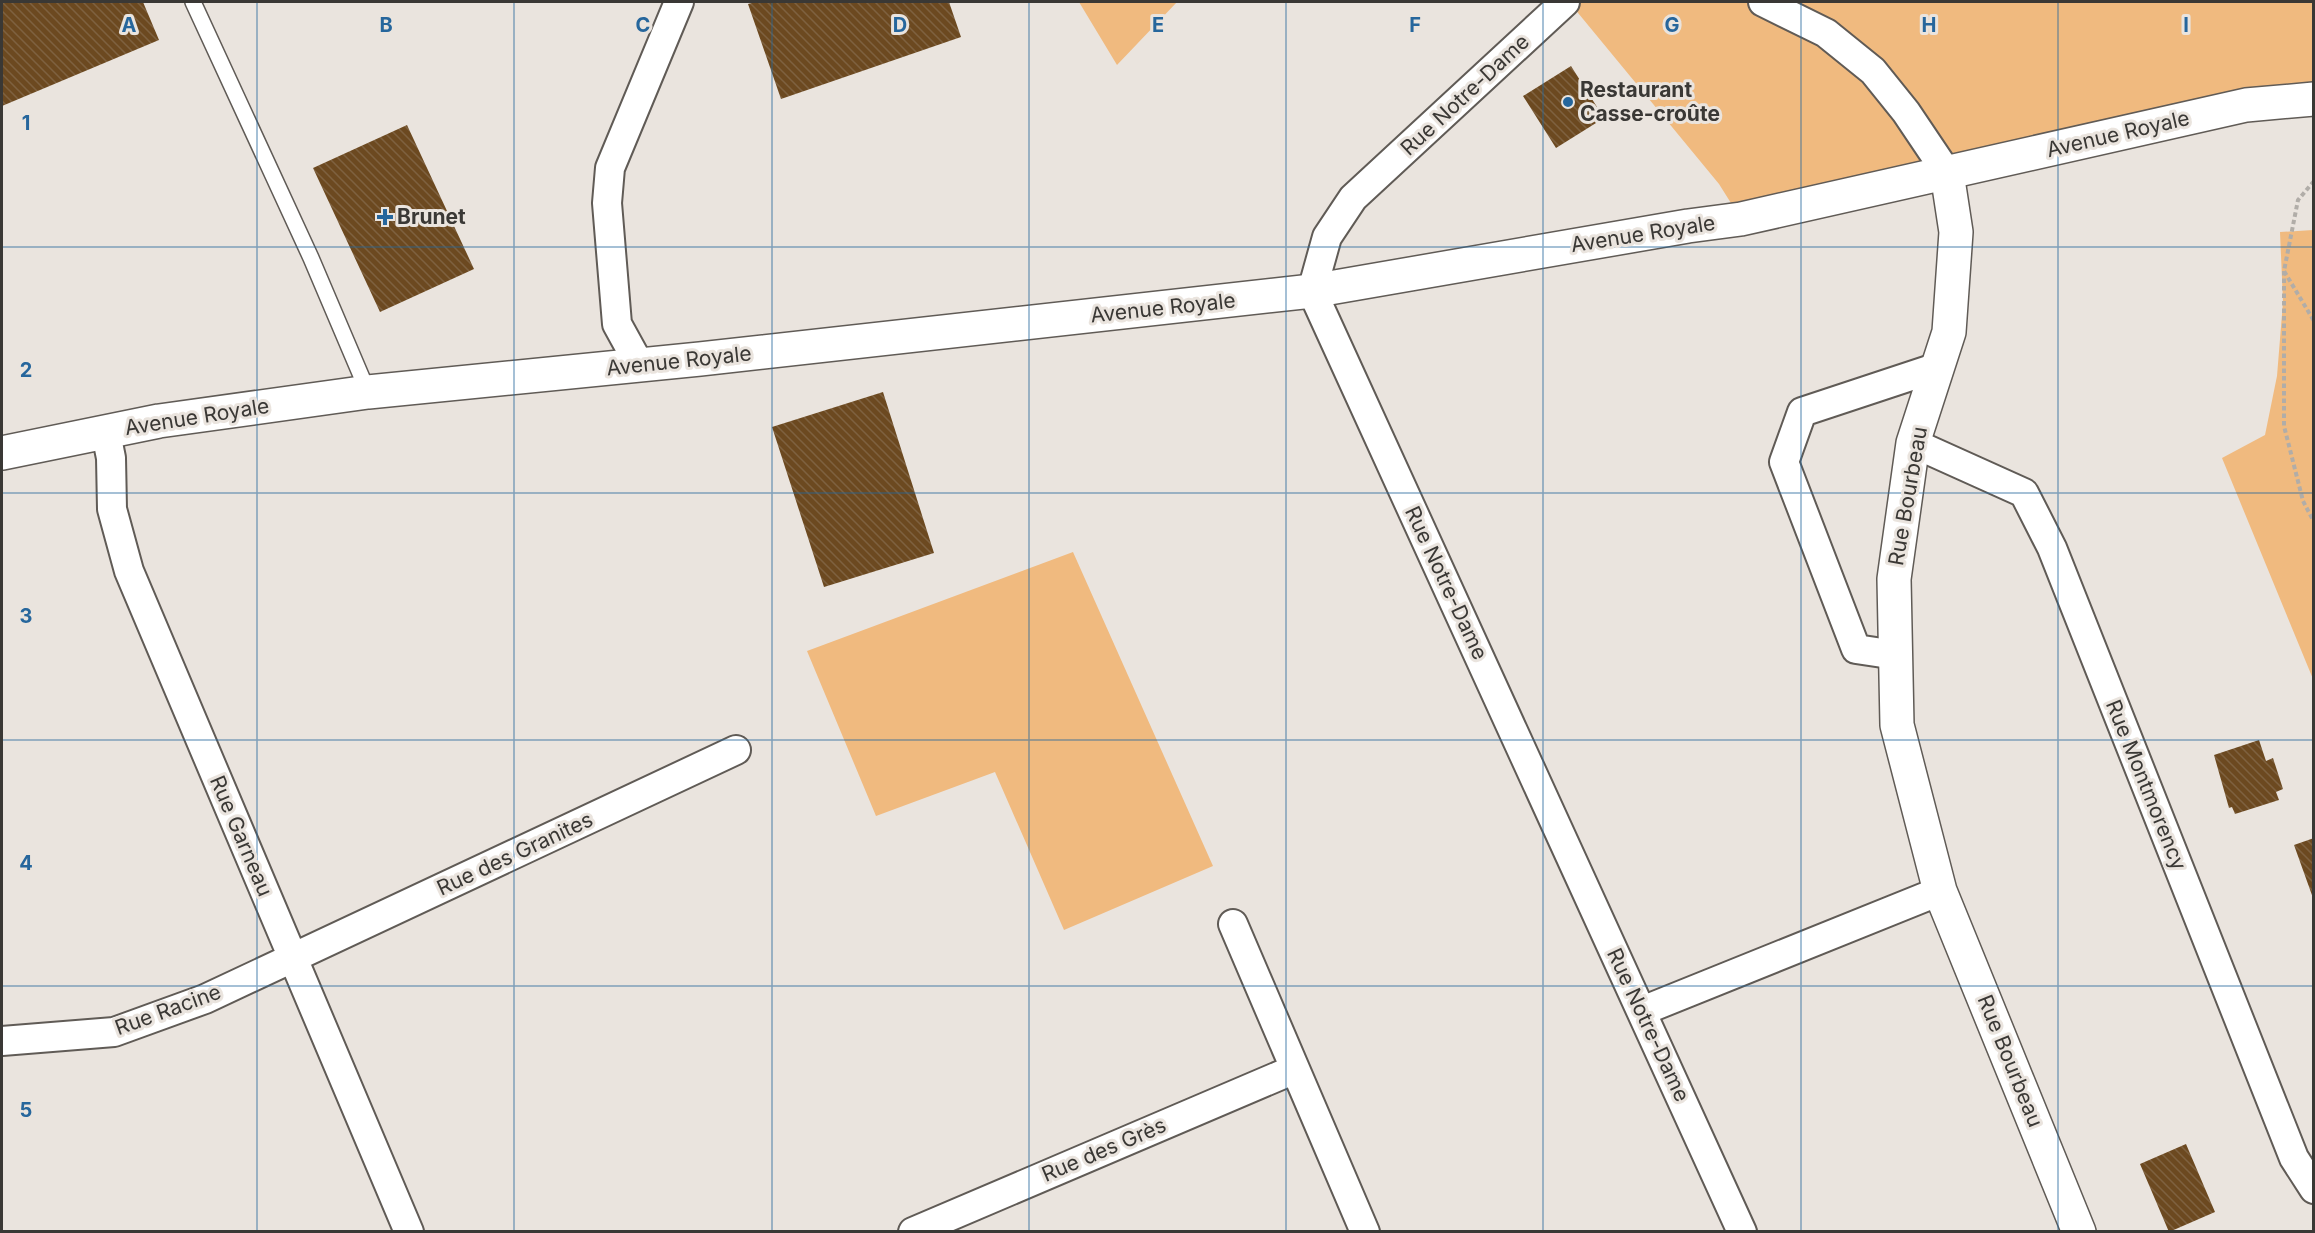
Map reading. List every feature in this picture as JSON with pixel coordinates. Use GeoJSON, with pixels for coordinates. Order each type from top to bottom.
{"type":"FeatureCollection","features":[{"type":"Feature","properties":{"kind":"main road","name":"Avenue Royale"},"geometry":{"type":"LineString","coordinates":[[2,453],[159,421],[368,392],[700,359],[1312,291],[1676,228],[1741,219],[2246,105],[2313,99]]}},
{"type":"Feature","properties":{"kind":"main road","name":"Rue Bourbeau"},"geometry":{"type":"LineString","coordinates":[[1947,173],[1956,232],[1949,332],[1913,443],[1894,579],[1897,725],[1940,891],[2079,1232]]}},
{"type":"Feature","properties":{"kind":"street"},"geometry":{"type":"LineString","coordinates":[[639,364],[617,324],[607,202],[610,168],[679,2]]}},
{"type":"Feature","properties":{"kind":"street","name":"Rue Notre-Dame"},"geometry":{"type":"LineString","coordinates":[[1565,2],[1353,198],[1327,237],[1312,291],[1742,1232]]}},
{"type":"Feature","properties":{"kind":"street","name":"Rue Bourbeau"},"geometry":{"type":"LineString","coordinates":[[1763,2],[1826,33],[1873,71],[1906,112],[1947,173]]}},
{"type":"Feature","properties":{"kind":"street"},"geometry":{"type":"LineString","coordinates":[[1896,655],[1856,649],[1784,462],[1802,412],[1938,367]]}},
{"type":"Feature","properties":{"kind":"street","name":"Rue Garneau"},"geometry":{"type":"LineString","coordinates":[[106,433],[111,458],[112,509],[129,571],[409,1232]]}},
{"type":"Feature","properties":{"kind":"street","name":"Rue Montmorency"},"geometry":{"type":"LineString","coordinates":[[1913,443],[2024,493],[2052,548],[2294,1158],[2313,1189]]}},
{"type":"Feature","properties":{"kind":"street","name":"Rue des Granites"},"geometry":{"type":"LineString","coordinates":[[293,958],[736,750]]}},
{"type":"Feature","properties":{"kind":"street"},"geometry":{"type":"LineString","coordinates":[[1642,1011],[1940,891]]}},
{"type":"Feature","properties":{"kind":"street"},"geometry":{"type":"LineString","coordinates":[[1233,924],[1365,1232]]}},
{"type":"Feature","properties":{"kind":"street","name":"Rue Racine"},"geometry":{"type":"LineString","coordinates":[[2,1041],[114,1032],[205,999],[293,958]]}},
{"type":"Feature","properties":{"kind":"street","name":"Rue des Grès"},"geometry":{"type":"LineString","coordinates":[[913,1232],[1295,1069]]}},
{"type":"Feature","properties":{"kind":"lane"},"geometry":{"type":"LineString","coordinates":[[193,2],[311,258],[368,392]]}},
{"type":"Feature","properties":{"kind":"path"},"geometry":{"type":"LineString","coordinates":[[2313,180],[2298,200],[2284,271],[2284,426],[2303,501],[2313,522]]}},
{"type":"Feature","properties":{"kind":"path"},"geometry":{"type":"LineString","coordinates":[[2284,271],[2313,321]]}},
{"type":"Feature","properties":{"kind":"shaded area"},"geometry":{"type":"Polygon","coordinates":[[[1079,2],[1177,2],[1117,65],[1079,2]]]}},
{"type":"Feature","properties":{"kind":"shaded area"},"geometry":{"type":"Polygon","coordinates":[[[1569,2],[2313,2],[2313,99],[1741,219],[1719,184],[1569,2]]]}},
{"type":"Feature","properties":{"kind":"shaded area"},"geometry":{"type":"Polygon","coordinates":[[[2314,230],[2313,679],[2222,458],[2265,435],[2277,376],[2283,302],[2280,232],[2314,230]]]}},
{"type":"Feature","properties":{"kind":"shaded area"},"geometry":{"type":"Polygon","coordinates":[[[1073,552],[1213,866],[1064,930],[995,772],[876,816],[807,651],[1073,552]]]}},
{"type":"Feature","properties":{"kind":"building"},"geometry":{"type":"Polygon","coordinates":[[[2,2],[143,2],[159,40],[2,106],[2,2]]]}},
{"type":"Feature","properties":{"kind":"building"},"geometry":{"type":"Polygon","coordinates":[[[755,2],[949,2],[961,37],[781,99],[748,4],[755,2]]]}},
{"type":"Feature","properties":{"kind":"building"},"geometry":{"type":"Polygon","coordinates":[[[1571,66],[1604,118],[1556,148],[1523,96],[1571,66]]]}},
{"type":"Feature","properties":{"kind":"building"},"geometry":{"type":"Polygon","coordinates":[[[407,125],[474,269],[380,312],[313,168],[407,125]]]}},
{"type":"Feature","properties":{"kind":"building"},"geometry":{"type":"Polygon","coordinates":[[[883,392],[934,553],[824,587],[772,427],[883,392]]]}},
{"type":"Feature","properties":{"kind":"building"},"geometry":{"type":"Polygon","coordinates":[[[2259,740],[2266,761],[2273,758],[2283,789],[2276,792],[2279,800],[2235,814],[2232,807],[2229,808],[2214,755],[2259,740]]]}},
{"type":"Feature","properties":{"kind":"building"},"geometry":{"type":"Polygon","coordinates":[[[2314,838],[2314,898],[2313,898],[2294,845],[2314,838]]]}},
{"type":"Feature","properties":{"kind":"building"},"geometry":{"type":"Polygon","coordinates":[[[2186,1144],[2215,1212],[2169,1232],[2140,1164],[2186,1144]]]}},
{"type":"Feature","properties":{"kind":"place","name":"Restaurant Casse-croûte"},"geometry":{"type":"Point","coordinates":[1568,102]}},
{"type":"Feature","properties":{"kind":"place","name":"Brunet"},"geometry":{"type":"Point","coordinates":[385,217]}}]}
